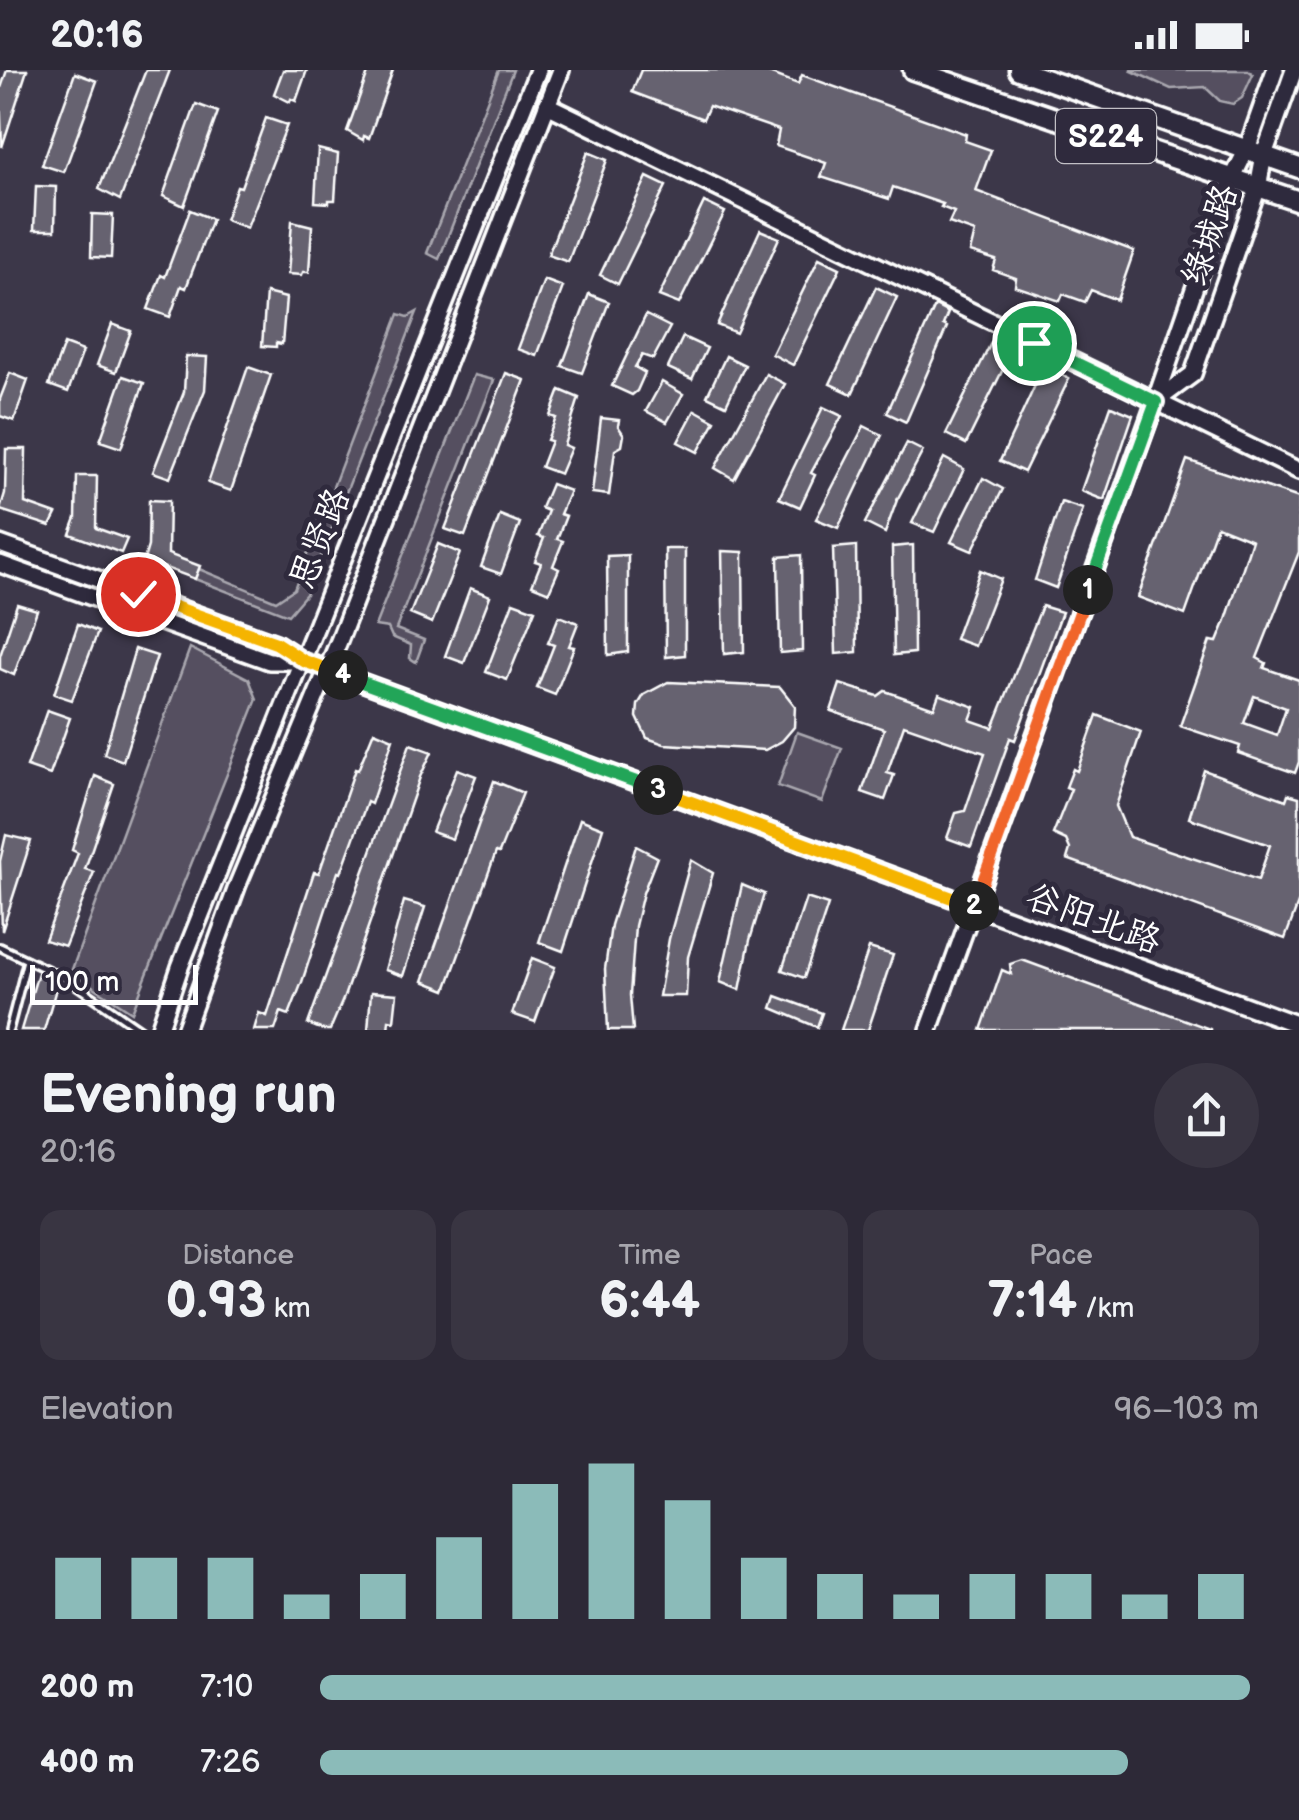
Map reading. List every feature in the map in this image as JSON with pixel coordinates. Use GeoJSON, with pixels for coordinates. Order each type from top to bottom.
{"type":"FeatureCollection","features":[{"type":"Feature","properties":{"kind":"main road","name":"思贤路"},"geometry":{"type":"LineString","coordinates":[[159,1030],[180,967],[538,70]]}},
{"type":"Feature","properties":{"kind":"main road","name":"思贤路"},"geometry":{"type":"LineString","coordinates":[[185,1030],[238,884],[561,70]]}},
{"type":"Feature","properties":{"kind":"main road","name":"S224"},"geometry":{"type":"LineString","coordinates":[[913,70],[1299,201]]}},
{"type":"Feature","properties":{"kind":"main road","name":"S224"},"geometry":{"type":"LineString","coordinates":[[1019,70],[1299,168]]}},
{"type":"Feature","properties":{"kind":"main road","name":"绿城路"},"geometry":{"type":"LineString","coordinates":[[1156,402],[1193,374],[1258,187],[1256,152],[1275,70]]}},
{"type":"Feature","properties":{"kind":"main road","name":"绿城路"},"geometry":{"type":"LineString","coordinates":[[929,1030],[1156,402],[1232,179],[1256,152],[1284,100],[1294,70]]}},
{"type":"Feature","properties":{"kind":"main road"},"geometry":{"type":"LineString","coordinates":[[548,105],[1299,471]]}},
{"type":"Feature","properties":{"kind":"main road","name":"谷阳北路"},"geometry":{"type":"LineString","coordinates":[[0,544],[276,643],[304,661],[1299,1025]]}},
{"type":"Feature","properties":{"kind":"main road","name":"谷阳北路"},"geometry":{"type":"LineString","coordinates":[[0,564],[270,660],[304,661]]}},
{"type":"Feature","properties":{"kind":"lane"},"geometry":{"type":"LineString","coordinates":[[0,948],[69,980],[140,1030]]}},
{"type":"Feature","properties":{"kind":"lane"},"geometry":{"type":"LineString","coordinates":[[9,1030],[27,960]]}},
{"type":"Feature","properties":{"kind":"shaded area"},"geometry":{"type":"Polygon","coordinates":[[[499,70],[513,70],[439,259],[427,253],[499,70]]]}},
{"type":"Feature","properties":{"kind":"shaded area"},"geometry":{"type":"Polygon","coordinates":[[[1130,70],[1248,70],[1253,74],[1242,98],[1233,104],[1220,101],[1205,87],[1171,89],[1130,70]]]}},
{"type":"Feature","properties":{"kind":"shaded area"},"geometry":{"type":"Polygon","coordinates":[[[417,312],[306,594],[288,615],[195,579],[199,569],[276,601],[294,589],[399,314],[408,317],[417,312]]]}},
{"type":"Feature","properties":{"kind":"shaded area"},"geometry":{"type":"Polygon","coordinates":[[[474,375],[494,380],[396,629],[424,640],[416,662],[410,658],[411,645],[392,637],[388,628],[375,626],[474,375]]]}},
{"type":"Feature","properties":{"kind":"shaded area"},"geometry":{"type":"Polygon","coordinates":[[[190,648],[249,679],[257,699],[132,1012],[71,972],[190,648]]]}},
{"type":"Feature","properties":{"kind":"shaded area"},"geometry":{"type":"Polygon","coordinates":[[[797,732],[842,748],[822,802],[778,786],[797,732]]]}},
{"type":"Feature","properties":{"kind":"building"},"geometry":{"type":"Polygon","coordinates":[[[7,70],[27,70],[2,147],[0,91],[7,70]]]}},
{"type":"Feature","properties":{"kind":"building"},"geometry":{"type":"Polygon","coordinates":[[[146,70],[170,70],[120,200],[99,189],[146,70]]]}},
{"type":"Feature","properties":{"kind":"building"},"geometry":{"type":"Polygon","coordinates":[[[283,70],[307,70],[296,101],[274,94],[283,70]]]}},
{"type":"Feature","properties":{"kind":"building"},"geometry":{"type":"Polygon","coordinates":[[[369,70],[393,70],[369,138],[364,136],[363,140],[347,131],[369,70]]]}},
{"type":"Feature","properties":{"kind":"building"},"geometry":{"type":"Polygon","coordinates":[[[641,70],[761,70],[798,84],[802,75],[966,134],[965,141],[991,150],[976,191],[1134,251],[1117,300],[1091,290],[1085,302],[1063,294],[1060,301],[1015,286],[1016,278],[993,270],[996,260],[970,252],[975,232],[949,223],[954,212],[941,207],[943,204],[893,187],[889,199],[821,177],[826,163],[776,146],[779,130],[709,106],[703,119],[632,92],[641,70]]]}},
{"type":"Feature","properties":{"kind":"building"},"geometry":{"type":"Polygon","coordinates":[[[75,73],[97,81],[64,172],[42,165],[75,73]]]}},
{"type":"Feature","properties":{"kind":"building"},"geometry":{"type":"Polygon","coordinates":[[[196,104],[218,112],[184,206],[163,196],[196,104]]]}},
{"type":"Feature","properties":{"kind":"building"},"geometry":{"type":"Polygon","coordinates":[[[266,118],[287,125],[247,228],[225,220],[266,118]]]}},
{"type":"Feature","properties":{"kind":"building"},"geometry":{"type":"Polygon","coordinates":[[[318,149],[338,154],[335,200],[329,203],[315,202],[318,149]]]}},
{"type":"Feature","properties":{"kind":"building"},"geometry":{"type":"Polygon","coordinates":[[[588,152],[607,160],[568,262],[548,255],[588,152]]]}},
{"type":"Feature","properties":{"kind":"building"},"geometry":{"type":"Polygon","coordinates":[[[647,177],[666,186],[618,284],[600,275],[647,177]]]}},
{"type":"Feature","properties":{"kind":"building"},"geometry":{"type":"Polygon","coordinates":[[[36,186],[56,187],[55,230],[34,230],[36,186]]]}},
{"type":"Feature","properties":{"kind":"building"},"geometry":{"type":"Polygon","coordinates":[[[704,202],[725,212],[679,304],[659,296],[704,202]]]}},
{"type":"Feature","properties":{"kind":"building"},"geometry":{"type":"Polygon","coordinates":[[[190,210],[212,219],[186,288],[181,286],[170,317],[148,309],[161,275],[165,277],[190,210]]]}},
{"type":"Feature","properties":{"kind":"building"},"geometry":{"type":"Polygon","coordinates":[[[92,214],[113,215],[111,258],[91,257],[92,214]]]}},
{"type":"Feature","properties":{"kind":"building"},"geometry":{"type":"Polygon","coordinates":[[[292,221],[312,226],[309,272],[302,275],[288,274],[292,221]]]}},
{"type":"Feature","properties":{"kind":"building"},"geometry":{"type":"Polygon","coordinates":[[[760,230],[779,238],[736,333],[717,325],[760,230]]]}},
{"type":"Feature","properties":{"kind":"building"},"geometry":{"type":"Polygon","coordinates":[[[819,258],[840,268],[793,365],[772,354],[819,258]]]}},
{"type":"Feature","properties":{"kind":"building"},"geometry":{"type":"Polygon","coordinates":[[[544,280],[563,287],[537,356],[518,349],[544,280]]]}},
{"type":"Feature","properties":{"kind":"building"},"geometry":{"type":"Polygon","coordinates":[[[876,287],[897,297],[852,394],[830,384],[876,287]]]}},
{"type":"Feature","properties":{"kind":"building"},"geometry":{"type":"Polygon","coordinates":[[[266,293],[286,298],[282,344],[276,343],[276,347],[262,346],[266,293]]]}},
{"type":"Feature","properties":{"kind":"building"},"geometry":{"type":"Polygon","coordinates":[[[589,294],[609,302],[582,373],[562,366],[589,294]]]}},
{"type":"Feature","properties":{"kind":"building"},"geometry":{"type":"Polygon","coordinates":[[[935,306],[948,313],[943,325],[947,327],[906,422],[887,413],[935,306]]]}},
{"type":"Feature","properties":{"kind":"building"},"geometry":{"type":"Polygon","coordinates":[[[646,315],[670,327],[653,359],[642,355],[635,367],[645,373],[632,395],[612,386],[646,315]]]}},
{"type":"Feature","properties":{"kind":"building"},"geometry":{"type":"Polygon","coordinates":[[[112,324],[131,331],[116,372],[97,365],[112,324]]]}},
{"type":"Feature","properties":{"kind":"building"},"geometry":{"type":"Polygon","coordinates":[[[683,337],[707,348],[692,379],[668,368],[683,337]]]}},
{"type":"Feature","properties":{"kind":"building"},"geometry":{"type":"Polygon","coordinates":[[[991,343],[1011,353],[966,444],[946,434],[991,343]]]}},
{"type":"Feature","properties":{"kind":"building"},"geometry":{"type":"Polygon","coordinates":[[[64,344],[83,351],[68,392],[49,385],[64,344]]]}},
{"type":"Feature","properties":{"kind":"building"},"geometry":{"type":"Polygon","coordinates":[[[186,356],[207,357],[205,390],[170,478],[153,472],[184,392],[186,356]]]}},
{"type":"Feature","properties":{"kind":"building"},"geometry":{"type":"Polygon","coordinates":[[[726,356],[745,365],[726,405],[707,396],[726,356]]]}},
{"type":"Feature","properties":{"kind":"building"},"geometry":{"type":"Polygon","coordinates":[[[1044,366],[1069,379],[1024,472],[1000,461],[1044,366]]]}},
{"type":"Feature","properties":{"kind":"building"},"geometry":{"type":"Polygon","coordinates":[[[248,367],[271,375],[231,491],[208,483],[248,367]]]}},
{"type":"Feature","properties":{"kind":"building"},"geometry":{"type":"Polygon","coordinates":[[[10,373],[28,380],[14,421],[0,416],[0,399],[10,373]]]}},
{"type":"Feature","properties":{"kind":"building"},"geometry":{"type":"Polygon","coordinates":[[[506,373],[525,380],[465,536],[445,529],[506,373]]]}},
{"type":"Feature","properties":{"kind":"building"},"geometry":{"type":"Polygon","coordinates":[[[766,374],[785,384],[734,479],[715,468],[766,374]]]}},
{"type":"Feature","properties":{"kind":"building"},"geometry":{"type":"Polygon","coordinates":[[[123,376],[144,383],[121,448],[100,441],[123,376]]]}},
{"type":"Feature","properties":{"kind":"building"},"geometry":{"type":"Polygon","coordinates":[[[662,382],[683,394],[667,422],[646,411],[662,382]]]}},
{"type":"Feature","properties":{"kind":"building"},"geometry":{"type":"Polygon","coordinates":[[[560,390],[579,398],[564,445],[571,448],[560,474],[541,467],[556,418],[550,416],[560,390]]]}},
{"type":"Feature","properties":{"kind":"building"},"geometry":{"type":"Polygon","coordinates":[[[1111,406],[1133,415],[1104,500],[1081,491],[1111,406]]]}},
{"type":"Feature","properties":{"kind":"building"},"geometry":{"type":"Polygon","coordinates":[[[823,407],[842,416],[811,473],[815,475],[800,507],[779,498],[823,407]]]}},
{"type":"Feature","properties":{"kind":"building"},"geometry":{"type":"Polygon","coordinates":[[[695,410],[715,421],[698,452],[678,442],[695,410]]]}},
{"type":"Feature","properties":{"kind":"building"},"geometry":{"type":"Polygon","coordinates":[[[601,418],[619,420],[624,435],[622,446],[615,450],[609,495],[592,493],[601,418]]]}},
{"type":"Feature","properties":{"kind":"building"},"geometry":{"type":"Polygon","coordinates":[[[864,426],[882,435],[838,528],[816,519],[864,426]]]}},
{"type":"Feature","properties":{"kind":"building"},"geometry":{"type":"Polygon","coordinates":[[[907,443],[923,451],[885,533],[865,523],[907,443]]]}},
{"type":"Feature","properties":{"kind":"building"},"geometry":{"type":"Polygon","coordinates":[[[6,449],[26,449],[25,503],[56,514],[50,526],[0,510],[5,493],[6,449]]]}},
{"type":"Feature","properties":{"kind":"building"},"geometry":{"type":"Polygon","coordinates":[[[944,458],[964,469],[934,532],[912,523],[944,458]]]}},
{"type":"Feature","properties":{"kind":"building"},"geometry":{"type":"Polygon","coordinates":[[[1187,460],[1299,498],[1299,552],[1257,658],[1266,663],[1264,668],[1299,680],[1299,762],[1295,773],[1238,753],[1240,746],[1180,726],[1210,641],[1217,642],[1226,620],[1252,540],[1217,526],[1185,615],[1138,597],[1187,460]],[[1254,696],[1244,723],[1277,735],[1286,708],[1254,696]]]}},
{"type":"Feature","properties":{"kind":"building"},"geometry":{"type":"Polygon","coordinates":[[[77,476],[97,476],[96,528],[127,539],[121,553],[70,534],[76,518],[77,476]]]}},
{"type":"Feature","properties":{"kind":"building"},"geometry":{"type":"Polygon","coordinates":[[[983,478],[1003,489],[972,551],[951,542],[983,478]]]}},
{"type":"Feature","properties":{"kind":"building"},"geometry":{"type":"Polygon","coordinates":[[[551,484],[570,491],[560,514],[566,516],[557,539],[563,541],[553,566],[559,569],[549,592],[532,585],[541,563],[535,561],[544,538],[538,536],[548,511],[541,508],[551,484]]]}},
{"type":"Feature","properties":{"kind":"building"},"geometry":{"type":"Polygon","coordinates":[[[149,500],[169,501],[168,554],[200,566],[195,579],[144,560],[149,500]]]}},
{"type":"Feature","properties":{"kind":"building"},"geometry":{"type":"Polygon","coordinates":[[[1061,502],[1083,509],[1056,588],[1035,580],[1061,502]]]}},
{"type":"Feature","properties":{"kind":"building"},"geometry":{"type":"Polygon","coordinates":[[[500,515],[520,523],[501,574],[481,567],[500,515]]]}},
{"type":"Feature","properties":{"kind":"building"},"geometry":{"type":"Polygon","coordinates":[[[438,544],[460,553],[432,623],[410,614],[438,544]]]}},
{"type":"Feature","properties":{"kind":"building"},"geometry":{"type":"Polygon","coordinates":[[[913,545],[914,653],[894,655],[892,547],[913,545]]]}},
{"type":"Feature","properties":{"kind":"building"},"geometry":{"type":"Polygon","coordinates":[[[856,546],[857,652],[836,654],[833,548],[856,546]]]}},
{"type":"Feature","properties":{"kind":"building"},"geometry":{"type":"Polygon","coordinates":[[[665,549],[685,549],[685,655],[666,657],[665,549]]]}},
{"type":"Feature","properties":{"kind":"building"},"geometry":{"type":"Polygon","coordinates":[[[722,551],[743,552],[744,652],[724,654],[722,551]]]}},
{"type":"Feature","properties":{"kind":"building"},"geometry":{"type":"Polygon","coordinates":[[[628,555],[628,652],[608,655],[607,556],[628,555]]]}},
{"type":"Feature","properties":{"kind":"building"},"geometry":{"type":"Polygon","coordinates":[[[801,555],[802,651],[780,653],[778,557],[801,555]]]}},
{"type":"Feature","properties":{"kind":"building"},"geometry":{"type":"Polygon","coordinates":[[[980,570],[1001,579],[975,646],[955,639],[980,570]]]}},
{"type":"Feature","properties":{"kind":"building"},"geometry":{"type":"Polygon","coordinates":[[[470,588],[490,596],[464,663],[445,656],[470,588]]]}},
{"type":"Feature","properties":{"kind":"building"},"geometry":{"type":"Polygon","coordinates":[[[513,602],[535,610],[507,680],[486,672],[513,602]]]}},
{"type":"Feature","properties":{"kind":"building"},"geometry":{"type":"Polygon","coordinates":[[[17,604],[37,610],[14,675],[0,669],[0,656],[17,604]]]}},
{"type":"Feature","properties":{"kind":"building"},"geometry":{"type":"Polygon","coordinates":[[[1042,606],[1062,612],[971,847],[947,838],[956,813],[965,811],[985,753],[904,725],[887,773],[894,775],[885,800],[862,792],[884,729],[831,711],[840,684],[878,696],[885,691],[934,708],[939,694],[975,707],[970,720],[993,728],[1042,606]]]}},
{"type":"Feature","properties":{"kind":"building"},"geometry":{"type":"Polygon","coordinates":[[[559,616],[578,623],[569,646],[574,647],[555,695],[537,688],[554,645],[548,643],[559,616]]]}},
{"type":"Feature","properties":{"kind":"building"},"geometry":{"type":"Polygon","coordinates":[[[78,624],[98,632],[72,700],[54,694],[78,624]]]}},
{"type":"Feature","properties":{"kind":"building"},"geometry":{"type":"Polygon","coordinates":[[[135,649],[157,656],[123,761],[104,754],[135,649]]]}},
{"type":"Feature","properties":{"kind":"building"},"geometry":{"type":"Polygon","coordinates":[[[668,682],[780,687],[795,706],[794,727],[782,741],[765,750],[664,744],[647,738],[637,717],[638,705],[644,695],[668,682]]]}},
{"type":"Feature","properties":{"kind":"building"},"geometry":{"type":"Polygon","coordinates":[[[47,710],[70,718],[50,775],[27,767],[47,710]]]}},
{"type":"Feature","properties":{"kind":"building"},"geometry":{"type":"Polygon","coordinates":[[[1097,715],[1141,732],[1116,806],[1129,837],[1258,880],[1270,845],[1189,818],[1204,770],[1286,800],[1288,794],[1299,797],[1299,901],[1285,939],[1067,859],[1070,849],[1066,840],[1053,834],[1071,789],[1066,787],[1073,769],[1077,771],[1097,715]]]}},
{"type":"Feature","properties":{"kind":"building"},"geometry":{"type":"Polygon","coordinates":[[[374,731],[393,739],[371,804],[367,802],[341,873],[338,872],[289,1015],[281,1012],[275,1030],[254,1030],[259,1013],[267,1016],[314,872],[319,873],[355,769],[358,770],[374,731]]]}},
{"type":"Feature","properties":{"kind":"building"},"geometry":{"type":"Polygon","coordinates":[[[410,744],[432,752],[344,997],[330,1030],[323,1030],[308,1024],[410,744]]]}},
{"type":"Feature","properties":{"kind":"building"},"geometry":{"type":"Polygon","coordinates":[[[457,769],[476,776],[452,839],[432,832],[457,769]]]}},
{"type":"Feature","properties":{"kind":"building"},"geometry":{"type":"Polygon","coordinates":[[[95,776],[114,784],[85,869],[94,872],[65,946],[45,940],[78,853],[72,850],[95,776]]]}},
{"type":"Feature","properties":{"kind":"building"},"geometry":{"type":"Polygon","coordinates":[[[494,781],[523,793],[499,853],[496,852],[446,990],[423,981],[494,781]]]}},
{"type":"Feature","properties":{"kind":"building"},"geometry":{"type":"Polygon","coordinates":[[[580,819],[603,828],[563,951],[539,942],[580,819]]]}},
{"type":"Feature","properties":{"kind":"building"},"geometry":{"type":"Polygon","coordinates":[[[6,835],[31,841],[2,931],[0,861],[6,835]]]}},
{"type":"Feature","properties":{"kind":"building"},"geometry":{"type":"Polygon","coordinates":[[[636,846],[657,857],[635,926],[630,995],[633,1030],[608,1030],[605,969],[611,925],[636,846]]]}},
{"type":"Feature","properties":{"kind":"building"},"geometry":{"type":"Polygon","coordinates":[[[691,860],[713,873],[688,957],[686,996],[659,996],[669,939],[691,860]]]}},
{"type":"Feature","properties":{"kind":"building"},"geometry":{"type":"Polygon","coordinates":[[[742,885],[764,894],[740,990],[720,982],[742,885]]]}},
{"type":"Feature","properties":{"kind":"building"},"geometry":{"type":"Polygon","coordinates":[[[806,898],[828,905],[804,978],[782,970],[806,898]]]}},
{"type":"Feature","properties":{"kind":"building"},"geometry":{"type":"Polygon","coordinates":[[[404,901],[425,907],[403,976],[385,970],[404,901]]]}},
{"type":"Feature","properties":{"kind":"building"},"geometry":{"type":"Polygon","coordinates":[[[869,948],[893,955],[868,1030],[841,1030],[869,948]]]}},
{"type":"Feature","properties":{"kind":"building"},"geometry":{"type":"Polygon","coordinates":[[[532,958],[555,967],[535,1022],[512,1014],[532,958]]]}},
{"type":"Feature","properties":{"kind":"building"},"geometry":{"type":"Polygon","coordinates":[[[1022,960],[1210,1030],[981,1030],[1002,970],[1011,974],[1010,964],[1022,960]]]}},
{"type":"Feature","properties":{"kind":"building"},"geometry":{"type":"Polygon","coordinates":[[[38,973],[58,982],[44,1030],[21,1030],[38,973]]]}},
{"type":"Feature","properties":{"kind":"building"},"geometry":{"type":"Polygon","coordinates":[[[371,992],[397,994],[394,1021],[389,1020],[388,1030],[368,1030],[371,992]]]}},
{"type":"Feature","properties":{"kind":"building"},"geometry":{"type":"Polygon","coordinates":[[[776,996],[822,1013],[817,1027],[772,1008],[776,996]]]}},
{"type":"Feature","properties":{"kind":"route"},"geometry":{"type":"LineString","coordinates":[[138,594],[276,643],[304,661],[974,906],[1156,402],[1034,343]]}}]}
